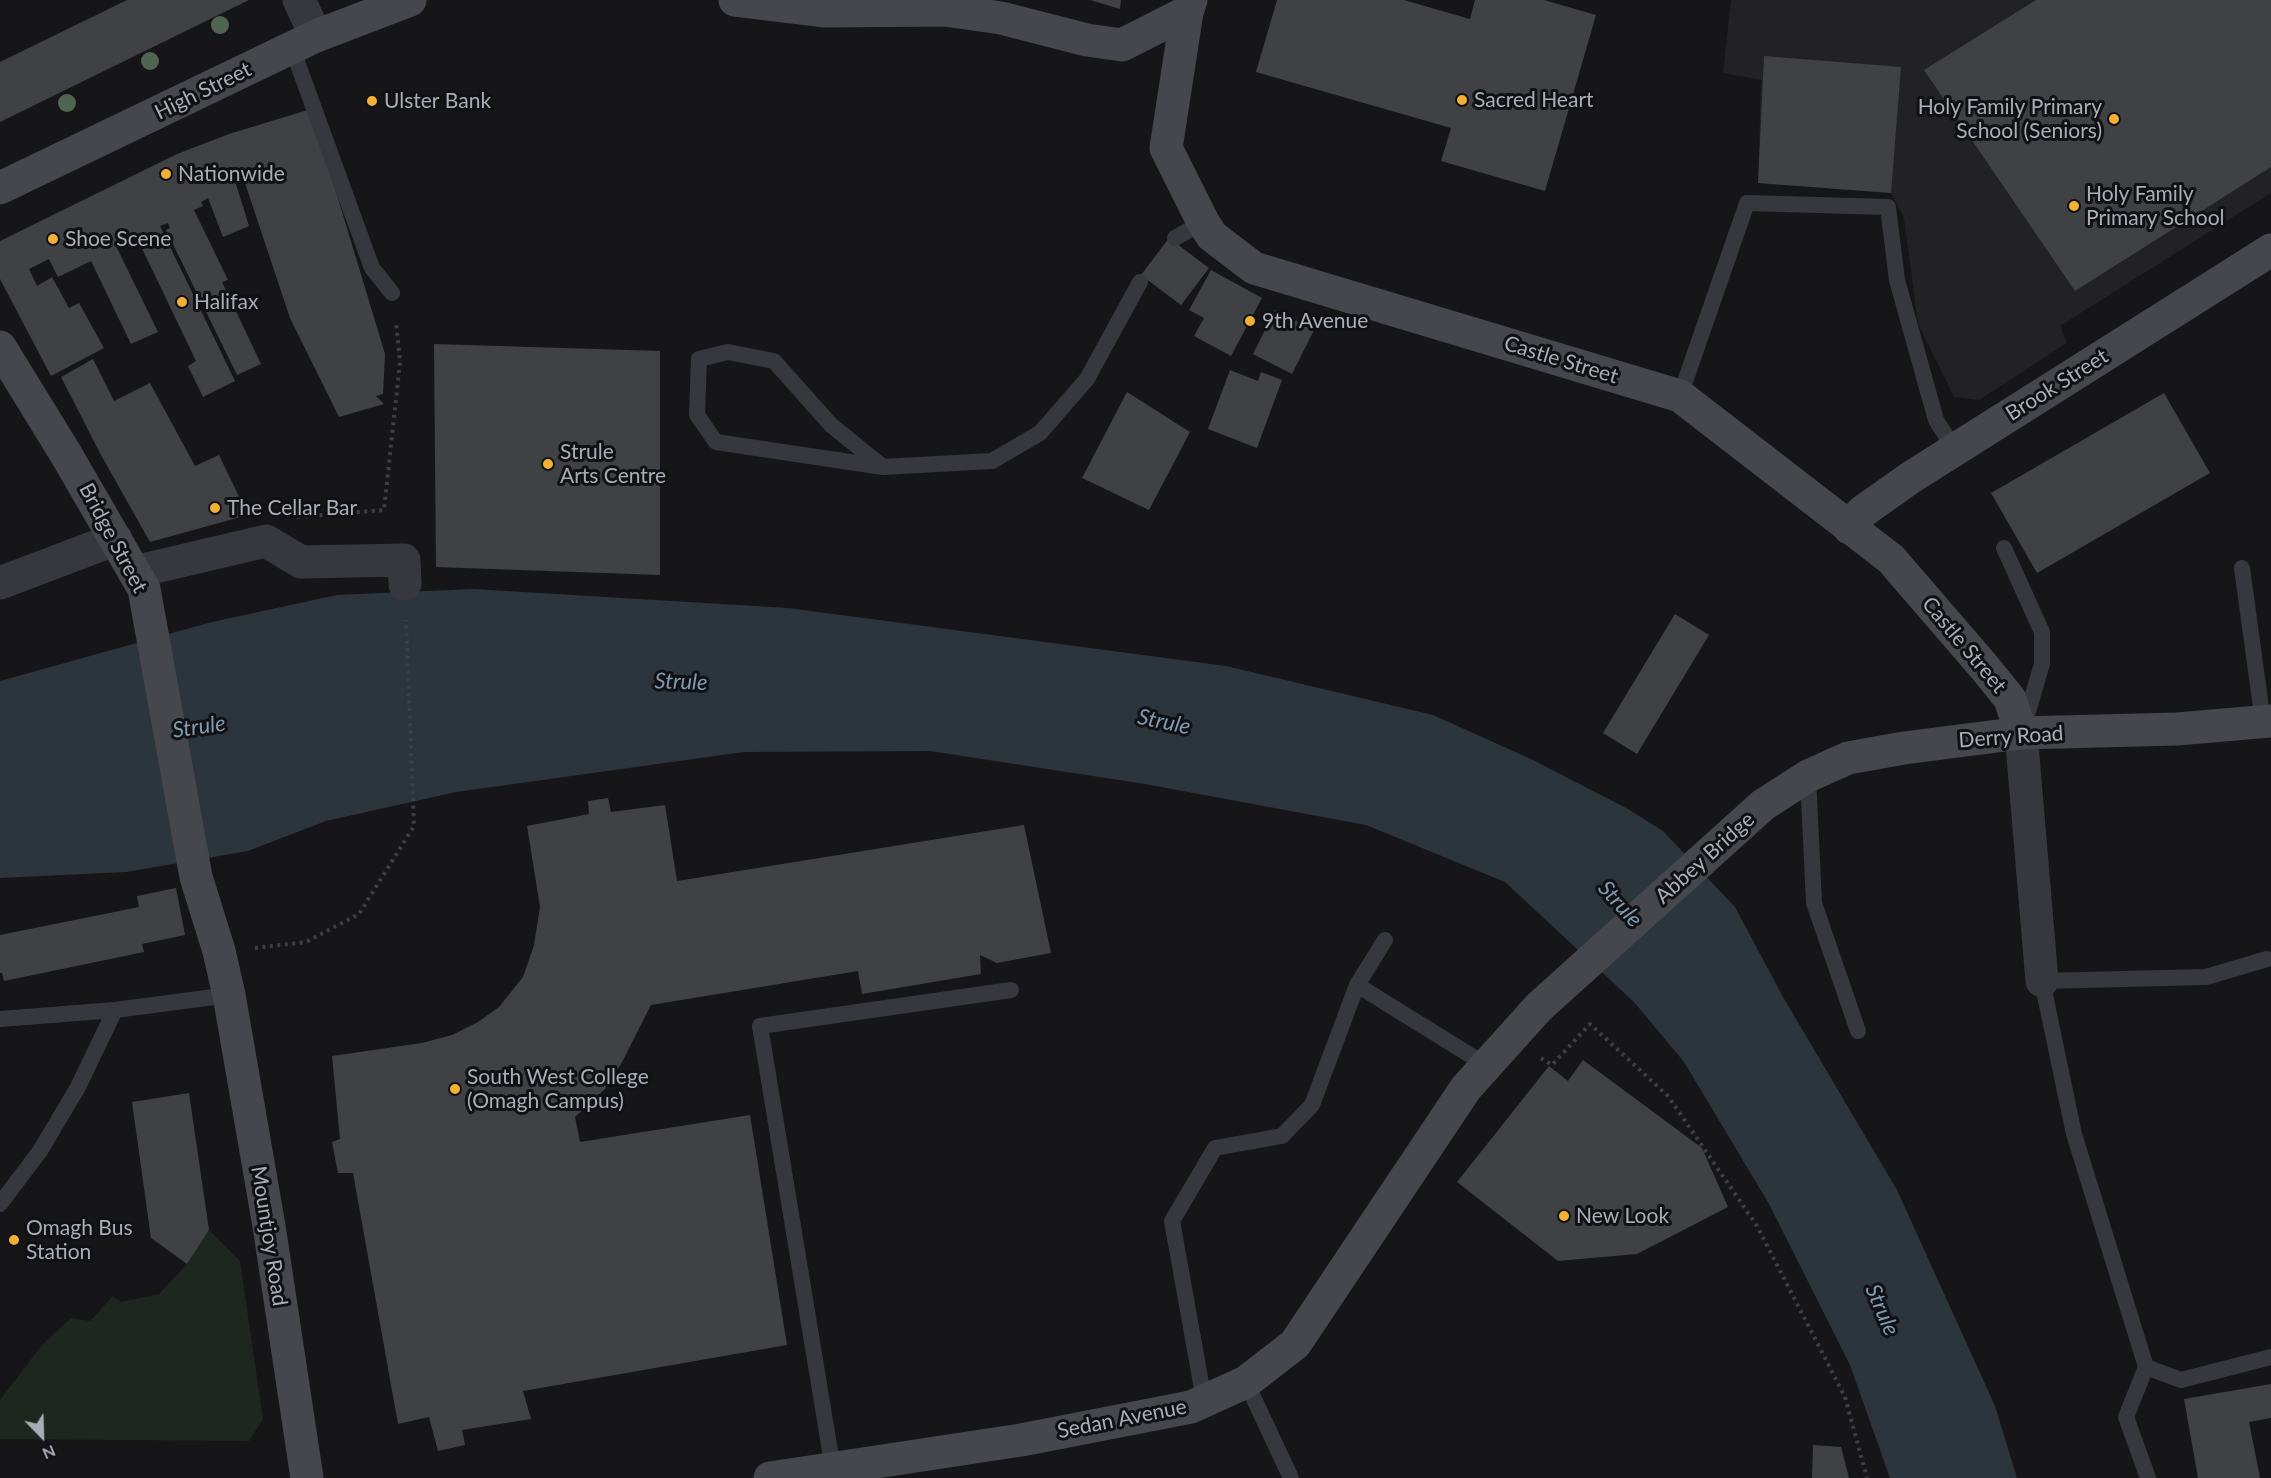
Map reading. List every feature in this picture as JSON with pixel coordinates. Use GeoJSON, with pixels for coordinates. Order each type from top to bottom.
{"type":"FeatureCollection","features":[{"type":"Feature","properties":{"kind":"street"},"geometry":{"type":"LineString","coordinates":[[299,0],[304,42]]}},
{"type":"Feature","properties":{"kind":"street","name":"High Street"},"geometry":{"type":"LineString","coordinates":[[0,188],[304,42],[410,0]]}},
{"type":"Feature","properties":{"kind":"street"},"geometry":{"type":"LineString","coordinates":[[735,0],[826,11],[945,10],[1001,18],[1087,40],[1122,45],[1189,6]]}},
{"type":"Feature","properties":{"kind":"street","name":"Castle Street"},"geometry":{"type":"LineString","coordinates":[[1189,6],[1166,148],[1212,236],[1254,268],[1680,396],[1891,559],[2010,699],[2021,733]]}},
{"type":"Feature","properties":{"kind":"street","name":"Brook Street"},"geometry":{"type":"LineString","coordinates":[[1849,528],[1862,512],[1910,478],[2271,250]]}},
{"type":"Feature","properties":{"kind":"street","name":"Bridge Street"},"geometry":{"type":"LineString","coordinates":[[0,347],[68,456],[139,580],[196,877],[219,951],[229,995]]}},
{"type":"Feature","properties":{"kind":"street"},"geometry":{"type":"LineString","coordinates":[[139,580],[267,530],[301,562],[404,560],[405,584]]}},
{"type":"Feature","properties":{"kind":"street"},"geometry":{"type":"LineString","coordinates":[[0,583],[116,539]]}},
{"type":"Feature","properties":{"kind":"street","name":"Derry Road"},"geometry":{"type":"LineString","coordinates":[[1763,805],[1808,776],[1848,758],[1904,748],[2021,733],[2166,729],[2267,722]]}},
{"type":"Feature","properties":{"kind":"street"},"geometry":{"type":"LineString","coordinates":[[2021,733],[2042,981]]}},
{"type":"Feature","properties":{"kind":"street","name":"Abbey Bridge"},"geometry":{"type":"LineString","coordinates":[[1539,1006],[1763,805]]}},
{"type":"Feature","properties":{"kind":"street","name":"Mountjoy Road"},"geometry":{"type":"LineString","coordinates":[[229,995],[308,1478]]}},
{"type":"Feature","properties":{"kind":"street","name":"Sedan Avenue"},"geometry":{"type":"LineString","coordinates":[[770,1478],[1065,1431],[1191,1407],[1246,1382],[1295,1344],[1466,1088],[1539,1006]]}},
{"type":"Feature","properties":{"kind":"lane"},"geometry":{"type":"LineString","coordinates":[[304,42],[372,268],[392,293]]}},
{"type":"Feature","properties":{"kind":"lane"},"geometry":{"type":"LineString","coordinates":[[1680,396],[1747,203],[1888,207],[1897,280],[1936,420],[1955,450]]}},
{"type":"Feature","properties":{"kind":"lane"},"geometry":{"type":"LineString","coordinates":[[1175,238],[1203,222]]}},
{"type":"Feature","properties":{"kind":"lane"},"geometry":{"type":"LineString","coordinates":[[883,466],[831,425],[774,360],[728,352],[699,359],[697,415],[716,442],[883,466],[992,461],[1040,433],[1087,379],[1140,282]]}},
{"type":"Feature","properties":{"kind":"lane"},"geometry":{"type":"LineString","coordinates":[[2004,548],[2042,632],[2042,664],[2021,733]]}},
{"type":"Feature","properties":{"kind":"lane"},"geometry":{"type":"LineString","coordinates":[[2242,568],[2267,722]]}},
{"type":"Feature","properties":{"kind":"lane"},"geometry":{"type":"LineString","coordinates":[[1808,776],[1814,903],[1858,1031]]}},
{"type":"Feature","properties":{"kind":"lane"},"geometry":{"type":"LineString","coordinates":[[1204,1400],[1172,1221],[1215,1148],[1282,1136],[1312,1105],[1357,985],[1385,940]]}},
{"type":"Feature","properties":{"kind":"lane"},"geometry":{"type":"LineString","coordinates":[[2148,1478],[2126,1417],[2146,1367],[2074,1134],[2042,981],[2206,977],[2267,959]]}},
{"type":"Feature","properties":{"kind":"lane"},"geometry":{"type":"LineString","coordinates":[[1357,985],[1486,1065]]}},
{"type":"Feature","properties":{"kind":"lane"},"geometry":{"type":"LineString","coordinates":[[833,1469],[760,1026],[1011,990]]}},
{"type":"Feature","properties":{"kind":"lane"},"geometry":{"type":"LineString","coordinates":[[0,1019],[115,1010],[229,995]]}},
{"type":"Feature","properties":{"kind":"lane"},"geometry":{"type":"LineString","coordinates":[[0,1204],[40,1151],[78,1086],[115,1010]]}},
{"type":"Feature","properties":{"kind":"lane"},"geometry":{"type":"LineString","coordinates":[[2146,1367],[2181,1380],[2271,1357]]}},
{"type":"Feature","properties":{"kind":"lane"},"geometry":{"type":"LineString","coordinates":[[1246,1382],[1291,1478]]}},
{"type":"Feature","properties":{"kind":"path"},"geometry":{"type":"LineString","coordinates":[[267,530],[384,510],[400,362],[399,345]]}},
{"type":"Feature","properties":{"kind":"path"},"geometry":{"type":"LineString","coordinates":[[219,951],[306,942],[359,914],[414,826],[405,584]]}},
{"type":"Feature","properties":{"kind":"path"},"geometry":{"type":"LineString","coordinates":[[1511,1037],[1552,1065],[1590,1024],[1668,1096],[1757,1226],[1845,1397],[1867,1478]]}},
{"type":"Feature","properties":{"kind":"shaded area","name":"Holy Family Primary School"},"geometry":{"type":"Polygon","coordinates":[[[1731,0],[2271,0],[2271,193],[2060,326],[2067,343],[1979,400],[1954,397],[1918,324],[1904,218],[1891,193],[1758,183],[1761,80],[1723,73],[1731,0]]]}},
{"type":"Feature","properties":{"kind":"shaded area"},"geometry":{"type":"Polygon","coordinates":[[[209,1230],[240,1261],[263,1419],[249,1441],[0,1439],[0,1400],[42,1345],[71,1318],[90,1321],[113,1296],[121,1302],[159,1294],[187,1264],[209,1230]]]}},
{"type":"Feature","properties":{"kind":"water","name":"Strule"},"geometry":{"type":"Polygon","coordinates":[[[473,589],[788,608],[1226,666],[1433,715],[1533,760],[1628,809],[1663,831],[1735,907],[1783,997],[1897,1190],[1995,1406],[2017,1478],[1890,1478],[1850,1365],[1769,1204],[1684,1062],[1634,1002],[1505,882],[1366,825],[1145,784],[930,751],[744,752],[456,792],[326,821],[248,851],[126,872],[0,878],[0,681],[212,622],[337,595],[473,589]]]}},
{"type":"Feature","properties":{"kind":"building"},"geometry":{"type":"Polygon","coordinates":[[[127,0],[249,0],[0,122],[0,62],[127,0]]]}},
{"type":"Feature","properties":{"kind":"building"},"geometry":{"type":"Polygon","coordinates":[[[1090,0],[1121,0],[1120,9],[1090,0]]]}},
{"type":"Feature","properties":{"kind":"building","name":"Sacred Heart"},"geometry":{"type":"Polygon","coordinates":[[[1277,0],[1404,0],[1470,19],[1475,0],[1544,0],[1596,15],[1545,191],[1441,161],[1451,128],[1256,72],[1277,0]]]}},
{"type":"Feature","properties":{"kind":"building","name":"Holy Family Primary School (Seniors)"},"geometry":{"type":"Polygon","coordinates":[[[2036,0],[2271,0],[2271,167],[2075,291],[1924,70],[2036,0]]]}},
{"type":"Feature","properties":{"kind":"building"},"geometry":{"type":"Polygon","coordinates":[[[1764,56],[1901,67],[1891,193],[1758,183],[1764,56]]]}},
{"type":"Feature","properties":{"kind":"building"},"geometry":{"type":"Polygon","coordinates":[[[311,109],[385,354],[383,394],[376,396],[384,404],[339,417],[290,318],[244,180],[236,184],[249,226],[223,237],[208,198],[201,202],[203,206],[194,210],[228,280],[222,282],[261,364],[237,375],[166,230],[170,228],[168,223],[160,226],[235,381],[203,397],[188,366],[196,361],[137,238],[117,248],[158,332],[131,344],[91,261],[58,277],[49,259],[29,269],[37,286],[52,277],[69,308],[79,303],[104,348],[51,376],[0,279],[0,241],[177,154],[229,134],[311,109]]]}},
{"type":"Feature","properties":{"kind":"building"},"geometry":{"type":"Polygon","coordinates":[[[1169,238],[1209,268],[1181,305],[1141,275],[1169,238]]]}},
{"type":"Feature","properties":{"kind":"building"},"geometry":{"type":"Polygon","coordinates":[[[1211,270],[1262,298],[1231,356],[1194,336],[1204,318],[1189,310],[1211,270]]]}},
{"type":"Feature","properties":{"kind":"building"},"geometry":{"type":"Polygon","coordinates":[[[1275,310],[1314,330],[1292,374],[1253,354],[1275,310]]]}},
{"type":"Feature","properties":{"kind":"building","name":"Strule Arts Centre"},"geometry":{"type":"Polygon","coordinates":[[[434,344],[660,351],[660,575],[436,567],[434,344]]]}},
{"type":"Feature","properties":{"kind":"building"},"geometry":{"type":"Polygon","coordinates":[[[93,359],[114,401],[150,383],[195,466],[219,455],[248,515],[150,542],[101,455],[61,377],[93,359]]]}},
{"type":"Feature","properties":{"kind":"building"},"geometry":{"type":"Polygon","coordinates":[[[1230,370],[1258,381],[1261,372],[1282,380],[1257,448],[1208,429],[1230,370]]]}},
{"type":"Feature","properties":{"kind":"building"},"geometry":{"type":"Polygon","coordinates":[[[1127,392],[1190,432],[1149,510],[1082,478],[1127,392]]]}},
{"type":"Feature","properties":{"kind":"building"},"geometry":{"type":"Polygon","coordinates":[[[2164,393],[2210,473],[2037,573],[1991,493],[2164,393]]]}},
{"type":"Feature","properties":{"kind":"building"},"geometry":{"type":"Polygon","coordinates":[[[1675,614],[1709,635],[1637,754],[1603,733],[1675,614]]]}},
{"type":"Feature","properties":{"kind":"building"},"geometry":{"type":"Polygon","coordinates":[[[608,798],[611,812],[665,805],[677,881],[1024,825],[1051,953],[997,963],[980,955],[981,974],[862,994],[858,971],[651,1005],[621,1064],[605,1089],[575,1117],[580,1142],[750,1115],[787,1345],[523,1391],[531,1419],[462,1430],[465,1445],[438,1451],[429,1417],[398,1424],[353,1173],[338,1173],[332,1142],[340,1139],[332,1056],[422,1043],[452,1035],[478,1022],[499,1007],[523,977],[534,945],[540,907],[527,826],[589,814],[588,801],[608,798]]]}},
{"type":"Feature","properties":{"kind":"building"},"geometry":{"type":"Polygon","coordinates":[[[176,888],[185,935],[142,944],[144,952],[4,981],[0,973],[0,935],[139,907],[137,896],[176,888]]]}},
{"type":"Feature","properties":{"kind":"building"},"geometry":{"type":"Polygon","coordinates":[[[1583,1060],[1702,1148],[1728,1207],[1637,1254],[1558,1261],[1457,1182],[1549,1066],[1568,1081],[1583,1060]]]}},
{"type":"Feature","properties":{"kind":"building"},"geometry":{"type":"Polygon","coordinates":[[[189,1093],[209,1230],[187,1264],[151,1238],[132,1102],[189,1093]]]}},
{"type":"Feature","properties":{"kind":"building"},"geometry":{"type":"Polygon","coordinates":[[[2271,1384],[2271,1418],[2249,1422],[2260,1478],[2198,1478],[2184,1399],[2271,1384]]]}},
{"type":"Feature","properties":{"kind":"building"},"geometry":{"type":"Polygon","coordinates":[[[1813,1445],[1841,1447],[1849,1478],[1812,1478],[1813,1445]]]}},
{"type":"Feature","properties":{"kind":"place","name":"Sacred Heart"},"geometry":{"type":"Point","coordinates":[1462,100]}},
{"type":"Feature","properties":{"kind":"place","name":"Ulster Bank"},"geometry":{"type":"Point","coordinates":[372,101]}},
{"type":"Feature","properties":{"kind":"place","name":"Holy Family Primary School (Seniors)"},"geometry":{"type":"Point","coordinates":[2114,119]}},
{"type":"Feature","properties":{"kind":"place","name":"Nationwide"},"geometry":{"type":"Point","coordinates":[166,174]}},
{"type":"Feature","properties":{"kind":"place","name":"Holy Family Primary School"},"geometry":{"type":"Point","coordinates":[2074,206]}},
{"type":"Feature","properties":{"kind":"place","name":"Shoe Scene"},"geometry":{"type":"Point","coordinates":[53,239]}},
{"type":"Feature","properties":{"kind":"place","name":"Halifax"},"geometry":{"type":"Point","coordinates":[182,302]}},
{"type":"Feature","properties":{"kind":"place","name":"9th Avenue"},"geometry":{"type":"Point","coordinates":[1250,321]}},
{"type":"Feature","properties":{"kind":"place","name":"Strule Arts Centre"},"geometry":{"type":"Point","coordinates":[548,464]}},
{"type":"Feature","properties":{"kind":"place","name":"The Cellar Bar"},"geometry":{"type":"Point","coordinates":[215,508]}},
{"type":"Feature","properties":{"kind":"place","name":"South West College (Omagh Campus)"},"geometry":{"type":"Point","coordinates":[455,1089]}},
{"type":"Feature","properties":{"kind":"place","name":"New Look"},"geometry":{"type":"Point","coordinates":[1564,1216]}},
{"type":"Feature","properties":{"kind":"place","name":"Omagh Bus Station"},"geometry":{"type":"Point","coordinates":[14,1240]}}]}
